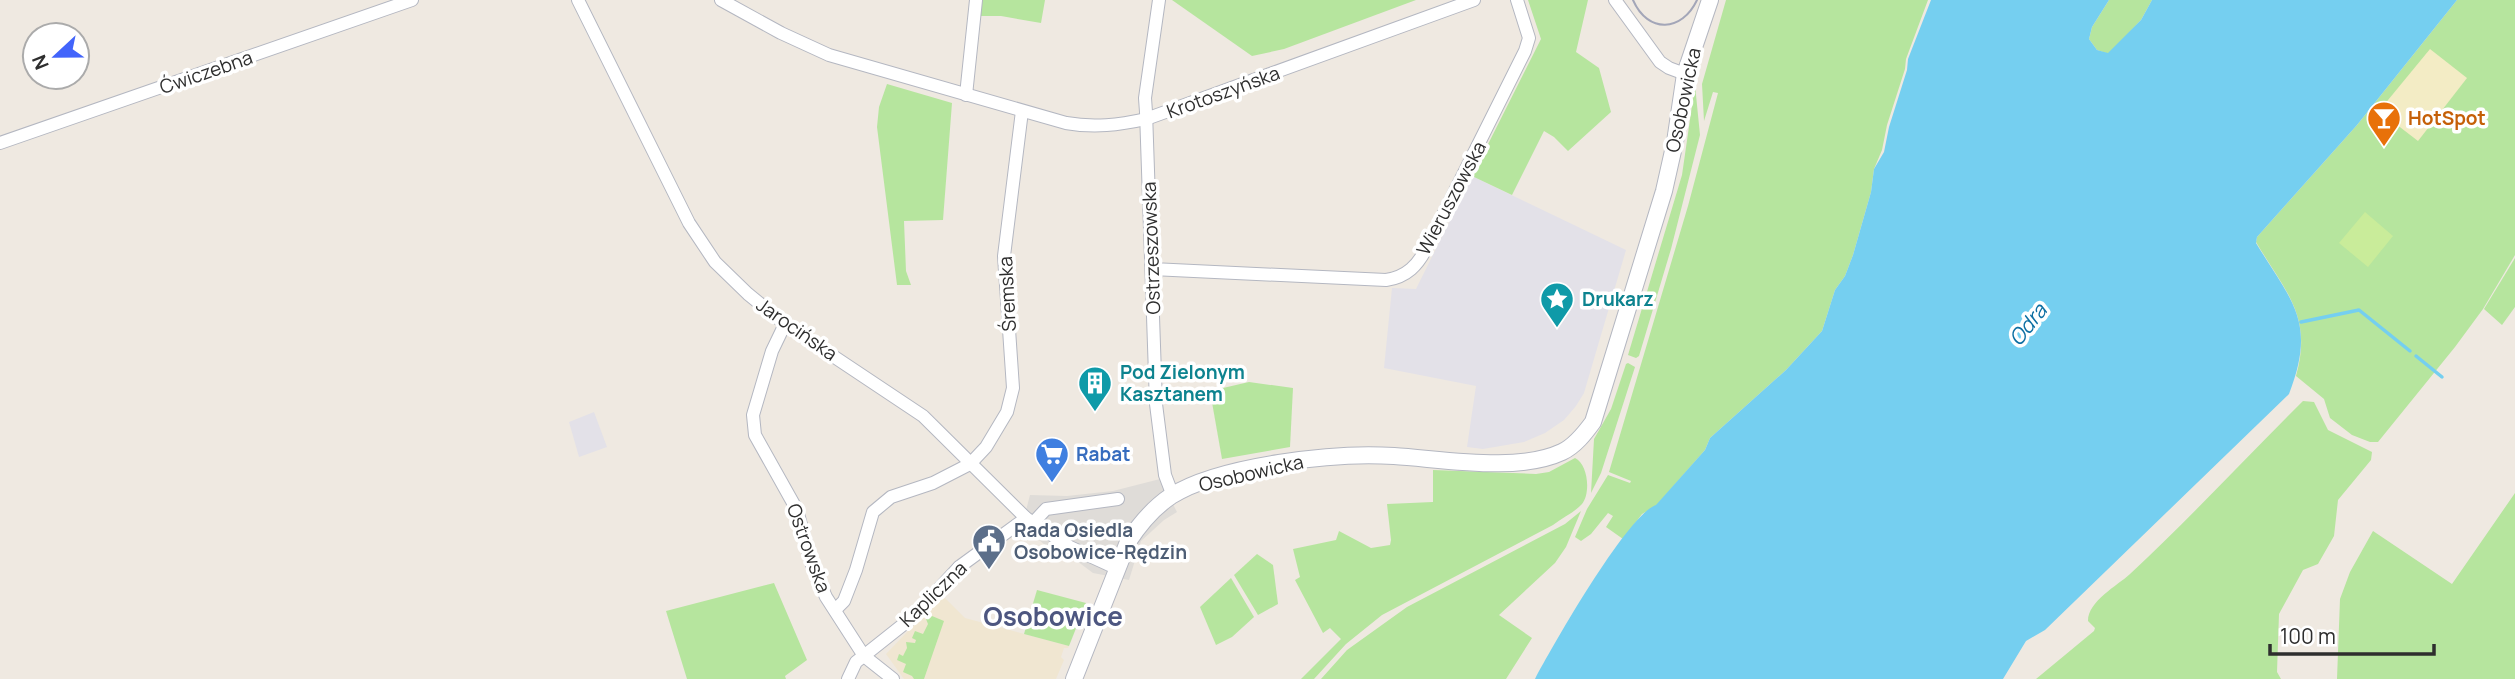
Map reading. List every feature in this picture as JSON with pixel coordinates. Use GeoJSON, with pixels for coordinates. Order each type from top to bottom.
{"type":"FeatureCollection","features":[{"type":"Feature","properties":{"kind":"street","name":"Ćwiczebna"},"geometry":{"type":"LineString","coordinates":[[0,143],[412,0]]}},
{"type":"Feature","properties":{"kind":"street","name":"Jarocińska"},"geometry":{"type":"LineString","coordinates":[[578,0],[701,243],[734,281],[785,324],[910,407],[943,435],[1030,520],[1070,547],[1116,568]]}},
{"type":"Feature","properties":{"kind":"street","name":"Krotoszyńska"},"geometry":{"type":"LineString","coordinates":[[721,0],[820,51],[966,95],[1082,126],[1113,126],[1146,119],[1474,0]]}},
{"type":"Feature","properties":{"kind":"street"},"geometry":{"type":"LineString","coordinates":[[966,95],[976,0]]}},
{"type":"Feature","properties":{"kind":"street","name":"Ostrzeszowska"},"geometry":{"type":"LineString","coordinates":[[1159,0],[1145,98],[1157,425],[1165,475],[1173,496]]}},
{"type":"Feature","properties":{"kind":"street","name":"Wieruszowska"},"geometry":{"type":"LineString","coordinates":[[1152,269],[1386,279],[1406,274],[1422,257],[1525,51],[1529,38],[1517,0]]}},
{"type":"Feature","properties":{"kind":"street"},"geometry":{"type":"LineString","coordinates":[[1615,0],[1660,62],[1685,74]]}},
{"type":"Feature","properties":{"kind":"street","name":"Osobowicka"},"geometry":{"type":"LineString","coordinates":[[1074,679],[1116,568],[1138,527],[1158,506],[1195,484],[1313,458],[1390,455],[1503,464],[1563,452],[1580,437],[1593,422],[1664,191],[1675,142],[1685,74],[1710,0]]}},
{"type":"Feature","properties":{"kind":"street","name":"Śremska"},"geometry":{"type":"LineString","coordinates":[[970,464],[986,447],[1012,399],[1004,256],[1022,111]]}},
{"type":"Feature","properties":{"kind":"street","name":"Ostrowska"},"geometry":{"type":"LineString","coordinates":[[785,324],[772,351],[754,415],[754,429],[797,510],[819,582],[864,656],[893,679]]}},
{"type":"Feature","properties":{"kind":"street"},"geometry":{"type":"LineString","coordinates":[[835,610],[844,601],[876,508],[898,494],[943,478],[970,464]]}},
{"type":"Feature","properties":{"kind":"street","name":"Kapliczna"},"geometry":{"type":"LineString","coordinates":[[848,679],[856,662],[914,615],[968,559],[1046,509],[1118,499]]}},
{"type":"Feature","properties":{"kind":"shaded area"},"geometry":{"type":"Polygon","coordinates":[[[1472,176],[1626,250],[1584,393],[1576,406],[1564,420],[1545,433],[1524,442],[1483,449],[1467,447],[1476,386],[1384,368],[1392,288],[1416,289],[1472,176]]]}},
{"type":"Feature","properties":{"kind":"shaded area"},"geometry":{"type":"Polygon","coordinates":[[[594,412],[607,447],[579,457],[569,422],[594,412]]]}},
{"type":"Feature","properties":{"kind":"shaded area"},"geometry":{"type":"Polygon","coordinates":[[[1160,479],[1177,512],[1141,541],[1129,580],[1093,573],[1073,558],[1050,549],[1022,526],[1030,495],[1067,496],[1113,491],[1160,479]]]}},
{"type":"Feature","properties":{"kind":"shaded area"},"geometry":{"type":"Polygon","coordinates":[[[940,593],[965,618],[1069,646],[1064,648],[1061,657],[1064,660],[1056,679],[904,679],[886,654],[932,606],[940,593]]]}},
{"type":"Feature","properties":{"kind":"green space"},"geometry":{"type":"Polygon","coordinates":[[[982,0],[1045,0],[1041,23],[1001,16],[980,16],[982,0]]]}},
{"type":"Feature","properties":{"kind":"green space"},"geometry":{"type":"Polygon","coordinates":[[[1172,0],[1416,0],[1284,49],[1252,56],[1172,0]]]}},
{"type":"Feature","properties":{"kind":"green space"},"geometry":{"type":"Polygon","coordinates":[[[1528,0],[1588,0],[1576,52],[1599,68],[1611,112],[1568,151],[1544,131],[1512,195],[1472,176],[1541,39],[1528,0]]]}},
{"type":"Feature","properties":{"kind":"green space"},"geometry":{"type":"Polygon","coordinates":[[[1726,0],[1928,0],[1906,59],[1882,150],[1874,169],[1871,192],[1853,255],[1845,276],[1835,290],[1822,331],[1786,370],[1710,438],[1705,450],[1656,506],[1642,514],[1623,539],[1606,527],[1613,516],[1608,513],[1591,534],[1581,541],[1575,537],[1587,509],[1608,475],[1630,483],[1631,481],[1609,472],[1688,206],[1718,93],[1713,92],[1704,121],[1702,84],[1726,0]]]}},
{"type":"Feature","properties":{"kind":"green space"},"geometry":{"type":"Polygon","coordinates":[[[2109,0],[2152,0],[2141,20],[2109,54],[2097,50],[2089,39],[2092,27],[2109,0]]]}},
{"type":"Feature","properties":{"kind":"green space"},"geometry":{"type":"Polygon","coordinates":[[[2457,0],[2515,0],[2515,255],[2483,309],[2455,347],[2378,442],[2370,442],[2352,435],[2330,418],[2324,399],[2296,376],[2301,337],[2298,320],[2286,290],[2256,242],[2257,237],[2357,125],[2457,0]]]}},
{"type":"Feature","properties":{"kind":"green space"},"geometry":{"type":"Polygon","coordinates":[[[887,84],[952,103],[943,220],[904,221],[906,271],[911,285],[897,285],[877,127],[879,107],[887,84]]]}},
{"type":"Feature","properties":{"kind":"green space"},"geometry":{"type":"Polygon","coordinates":[[[1695,85],[1700,135],[1671,249],[1639,356],[1636,358],[1628,355],[1682,175],[1695,85]]]}},
{"type":"Feature","properties":{"kind":"green space"},"geometry":{"type":"Polygon","coordinates":[[[2365,212],[2393,236],[2368,267],[2339,243],[2365,212]]]}},
{"type":"Feature","properties":{"kind":"green space"},"geometry":{"type":"Polygon","coordinates":[[[2515,258],[2515,307],[2502,325],[2484,309],[2515,258]]]}},
{"type":"Feature","properties":{"kind":"green space"},"geometry":{"type":"Polygon","coordinates":[[[1628,363],[1635,367],[1601,473],[1591,493],[1594,439],[1611,409],[1628,363]]]}},
{"type":"Feature","properties":{"kind":"green space"},"geometry":{"type":"Polygon","coordinates":[[[1249,382],[1293,388],[1290,447],[1222,459],[1210,391],[1249,382]]]}},
{"type":"Feature","properties":{"kind":"green space"},"geometry":{"type":"Polygon","coordinates":[[[2303,401],[2314,402],[2328,430],[2372,452],[2371,460],[2338,500],[2334,536],[2318,564],[2303,570],[2279,614],[2277,672],[2281,679],[2036,679],[2094,631],[2095,628],[2088,621],[2089,614],[2104,594],[2152,553],[2303,401]]]}},
{"type":"Feature","properties":{"kind":"green space"},"geometry":{"type":"Polygon","coordinates":[[[1575,458],[1583,466],[1587,479],[1585,499],[1576,510],[1553,525],[1382,615],[1346,644],[1314,679],[1301,679],[1341,639],[1330,628],[1323,633],[1295,580],[1300,577],[1293,549],[1336,540],[1339,531],[1371,548],[1390,545],[1387,504],[1433,502],[1433,470],[1536,474],[1549,472],[1575,458]]]}},
{"type":"Feature","properties":{"kind":"green space"},"geometry":{"type":"Polygon","coordinates":[[[2515,493],[2515,679],[2337,679],[2340,599],[2350,572],[2373,531],[2452,584],[2515,493]]]}},
{"type":"Feature","properties":{"kind":"green space"},"geometry":{"type":"Polygon","coordinates":[[[1581,511],[1566,547],[1555,563],[1499,615],[1532,638],[1506,679],[1321,679],[1347,650],[1407,607],[1565,524],[1581,511]]]}},
{"type":"Feature","properties":{"kind":"green space"},"geometry":{"type":"Polygon","coordinates":[[[1257,554],[1273,565],[1278,604],[1258,615],[1234,575],[1257,554]]]}},
{"type":"Feature","properties":{"kind":"green space"},"geometry":{"type":"Polygon","coordinates":[[[1231,578],[1254,617],[1232,637],[1216,645],[1200,607],[1231,578]]]}},
{"type":"Feature","properties":{"kind":"green space"},"geometry":{"type":"Polygon","coordinates":[[[774,583],[807,660],[785,676],[786,679],[687,679],[666,611],[774,583]]]}},
{"type":"Feature","properties":{"kind":"green space"},"geometry":{"type":"Polygon","coordinates":[[[1037,590],[1086,603],[1069,646],[1024,634],[1037,590]]]}},
{"type":"Feature","properties":{"kind":"green space"},"geometry":{"type":"Polygon","coordinates":[[[932,616],[944,621],[924,679],[914,679],[903,672],[906,664],[897,660],[899,654],[903,656],[907,648],[906,642],[915,643],[916,640],[912,638],[915,631],[923,634],[928,624],[926,619],[932,616]]]}},
{"type":"Feature","properties":{"kind":"sand"},"geometry":{"type":"Polygon","coordinates":[[[2430,49],[2467,78],[2418,141],[2379,111],[2430,49]]]}},
{"type":"Feature","properties":{"kind":"water","name":"Odra"},"geometry":{"type":"Polygon","coordinates":[[[1931,0],[2109,0],[2092,27],[2089,39],[2097,50],[2108,53],[2141,20],[2152,0],[2457,0],[2357,125],[2257,237],[2256,243],[2290,298],[2300,330],[2301,348],[2289,394],[2045,630],[2026,641],[2003,679],[1535,679],[1591,584],[1627,532],[1643,514],[1656,505],[1705,450],[1710,438],[1786,370],[1822,331],[1835,290],[1845,276],[1853,255],[1871,192],[1874,169],[1884,152],[1908,59],[1931,0]]]}},
{"type":"Feature","properties":{"kind":"waterway"},"geometry":{"type":"LineString","coordinates":[[2301,322],[2359,310],[2410,351]]}},
{"type":"Feature","properties":{"kind":"waterway"},"geometry":{"type":"LineString","coordinates":[[2416,356],[2442,377]]}},
{"type":"Feature","properties":{"kind":"tram line"},"geometry":{"type":"LineString","coordinates":[[1633,0],[1647,19],[1665,25],[1683,18],[1697,0]]}},
{"type":"Feature","properties":{"kind":"place","name":"HotSpot"},"geometry":{"type":"Point","coordinates":[2384,148]}},
{"type":"Feature","properties":{"kind":"place","name":"Drukarz"},"geometry":{"type":"Point","coordinates":[1557,329]}},
{"type":"Feature","properties":{"kind":"place","name":"Pod Zielonym Kasztanem"},"geometry":{"type":"Point","coordinates":[1095,413]}},
{"type":"Feature","properties":{"kind":"place","name":"Rabat"},"geometry":{"type":"Point","coordinates":[1052,484]}},
{"type":"Feature","properties":{"kind":"place","name":"Rada Osiedla Osobowice-Rędzin"},"geometry":{"type":"Point","coordinates":[989,571]}},
{"type":"Feature","properties":{"kind":"district","name":"Osobowice"},"geometry":{"type":"Point","coordinates":[1053,617]}}]}
